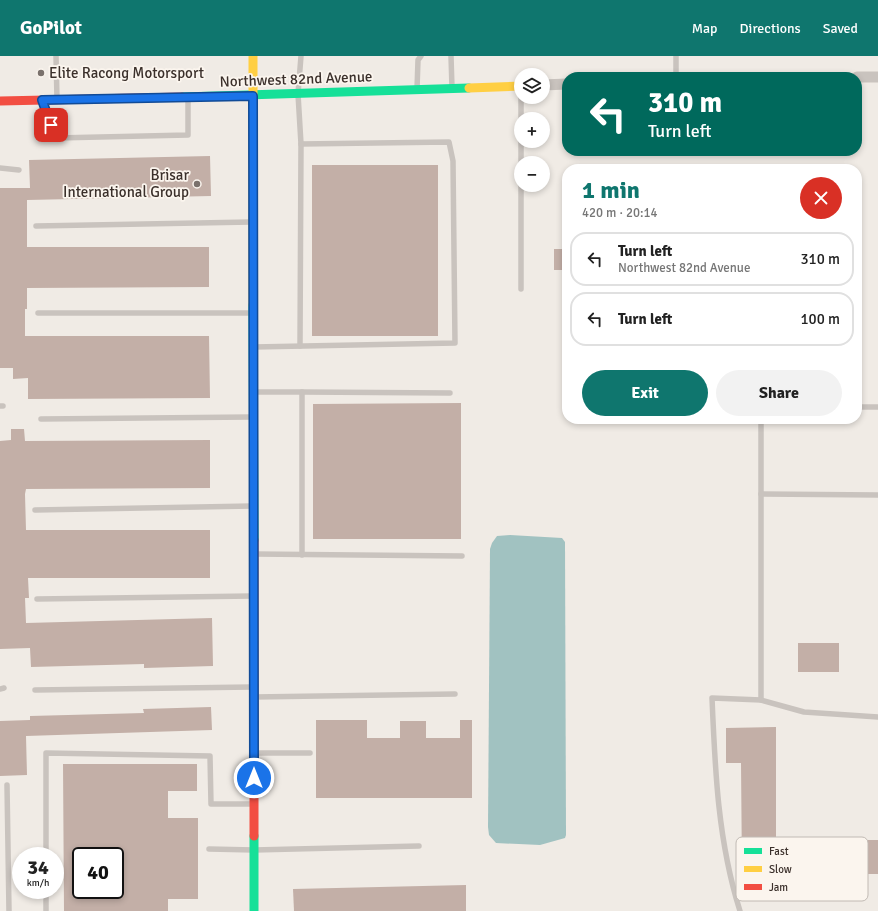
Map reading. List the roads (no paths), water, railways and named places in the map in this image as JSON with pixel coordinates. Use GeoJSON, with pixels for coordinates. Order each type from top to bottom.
{"type":"FeatureCollection","features":[{"type":"Feature","properties":{"kind":"street"},"geometry":{"type":"LineString","coordinates":[[253,56],[254,911]]}},
{"type":"Feature","properties":{"kind":"street"},"geometry":{"type":"LineString","coordinates":[[862,77],[878,77]]}},
{"type":"Feature","properties":{"kind":"street"},"geometry":{"type":"LineString","coordinates":[[550,85],[562,84]]}},
{"type":"Feature","properties":{"kind":"street","name":"Northwest 82nd Avenue"},"geometry":{"type":"LineString","coordinates":[[0,101],[253,96],[514,86]]}},
{"type":"Feature","properties":{"kind":"lane"},"geometry":{"type":"LineString","coordinates":[[56,56],[57,100]]}},
{"type":"Feature","properties":{"kind":"lane"},"geometry":{"type":"LineString","coordinates":[[300,346],[301,144],[298,94],[301,56]]}},
{"type":"Feature","properties":{"kind":"lane"},"geometry":{"type":"LineString","coordinates":[[417,90],[418,60],[421,56]]}},
{"type":"Feature","properties":{"kind":"lane"},"geometry":{"type":"LineString","coordinates":[[451,56],[452,88]]}},
{"type":"Feature","properties":{"kind":"lane"},"geometry":{"type":"LineString","coordinates":[[676,56],[676,72]]}},
{"type":"Feature","properties":{"kind":"lane"},"geometry":{"type":"LineString","coordinates":[[42,100],[56,138],[188,135],[188,97]]}},
{"type":"Feature","properties":{"kind":"lane"},"geometry":{"type":"LineString","coordinates":[[254,347],[455,343],[453,161],[449,142],[301,144]]}},
{"type":"Feature","properties":{"kind":"lane"},"geometry":{"type":"LineString","coordinates":[[0,168],[18,170]]}},
{"type":"Feature","properties":{"kind":"lane"},"geometry":{"type":"LineString","coordinates":[[521,192],[521,289]]}},
{"type":"Feature","properties":{"kind":"lane"},"geometry":{"type":"LineString","coordinates":[[36,226],[253,222]]}},
{"type":"Feature","properties":{"kind":"lane"},"geometry":{"type":"LineString","coordinates":[[38,313],[254,312]]}},
{"type":"Feature","properties":{"kind":"lane"},"geometry":{"type":"LineString","coordinates":[[254,392],[450,393]]}},
{"type":"Feature","properties":{"kind":"lane"},"geometry":{"type":"LineString","coordinates":[[302,392],[302,555]]}},
{"type":"Feature","properties":{"kind":"lane"},"geometry":{"type":"LineString","coordinates":[[862,407],[878,407]]}},
{"type":"Feature","properties":{"kind":"lane"},"geometry":{"type":"LineString","coordinates":[[42,419],[254,417]]}},
{"type":"Feature","properties":{"kind":"lane"},"geometry":{"type":"LineString","coordinates":[[761,424],[761,700]]}},
{"type":"Feature","properties":{"kind":"lane"},"geometry":{"type":"LineString","coordinates":[[761,494],[878,495]]}},
{"type":"Feature","properties":{"kind":"lane"},"geometry":{"type":"LineString","coordinates":[[35,510],[254,506]]}},
{"type":"Feature","properties":{"kind":"lane"},"geometry":{"type":"LineString","coordinates":[[254,554],[462,556]]}},
{"type":"Feature","properties":{"kind":"lane"},"geometry":{"type":"LineString","coordinates":[[37,599],[254,596]]}},
{"type":"Feature","properties":{"kind":"lane"},"geometry":{"type":"LineString","coordinates":[[35,690],[254,687]]}},
{"type":"Feature","properties":{"kind":"lane"},"geometry":{"type":"LineString","coordinates":[[254,697],[455,694]]}},
{"type":"Feature","properties":{"kind":"lane"},"geometry":{"type":"LineString","coordinates":[[736,898],[730,878],[716,790],[712,698],[761,700],[804,712],[878,717]]}},
{"type":"Feature","properties":{"kind":"lane"},"geometry":{"type":"LineString","coordinates":[[46,847],[46,753],[210,756],[211,804],[254,804]]}},
{"type":"Feature","properties":{"kind":"lane"},"geometry":{"type":"LineString","coordinates":[[254,753],[310,753]]}},
{"type":"Feature","properties":{"kind":"lane"},"geometry":{"type":"LineString","coordinates":[[8,785],[9,911]]}},
{"type":"Feature","properties":{"kind":"lane"},"geometry":{"type":"LineString","coordinates":[[208,849],[254,850],[419,846]]}},
{"type":"Feature","properties":{"kind":"lane"},"geometry":{"type":"LineString","coordinates":[[46,899],[46,911]]}},
{"type":"Feature","properties":{"kind":"lane"},"geometry":{"type":"LineString","coordinates":[[737,901],[740,911]]}},
{"type":"Feature","properties":{"kind":"water"},"geometry":{"type":"Polygon","coordinates":[[[510,535],[562,538],[565,542],[566,835],[565,838],[540,845],[496,843],[489,835],[488,827],[490,549],[497,536],[510,535]]]}},
{"type":"Feature","properties":{"kind":"place","name":"Elite Racong Motorsport"},"geometry":{"type":"Point","coordinates":[41,73]}},
{"type":"Feature","properties":{"kind":"place","name":"Brisar International Group"},"geometry":{"type":"Point","coordinates":[197,184]}}]}
